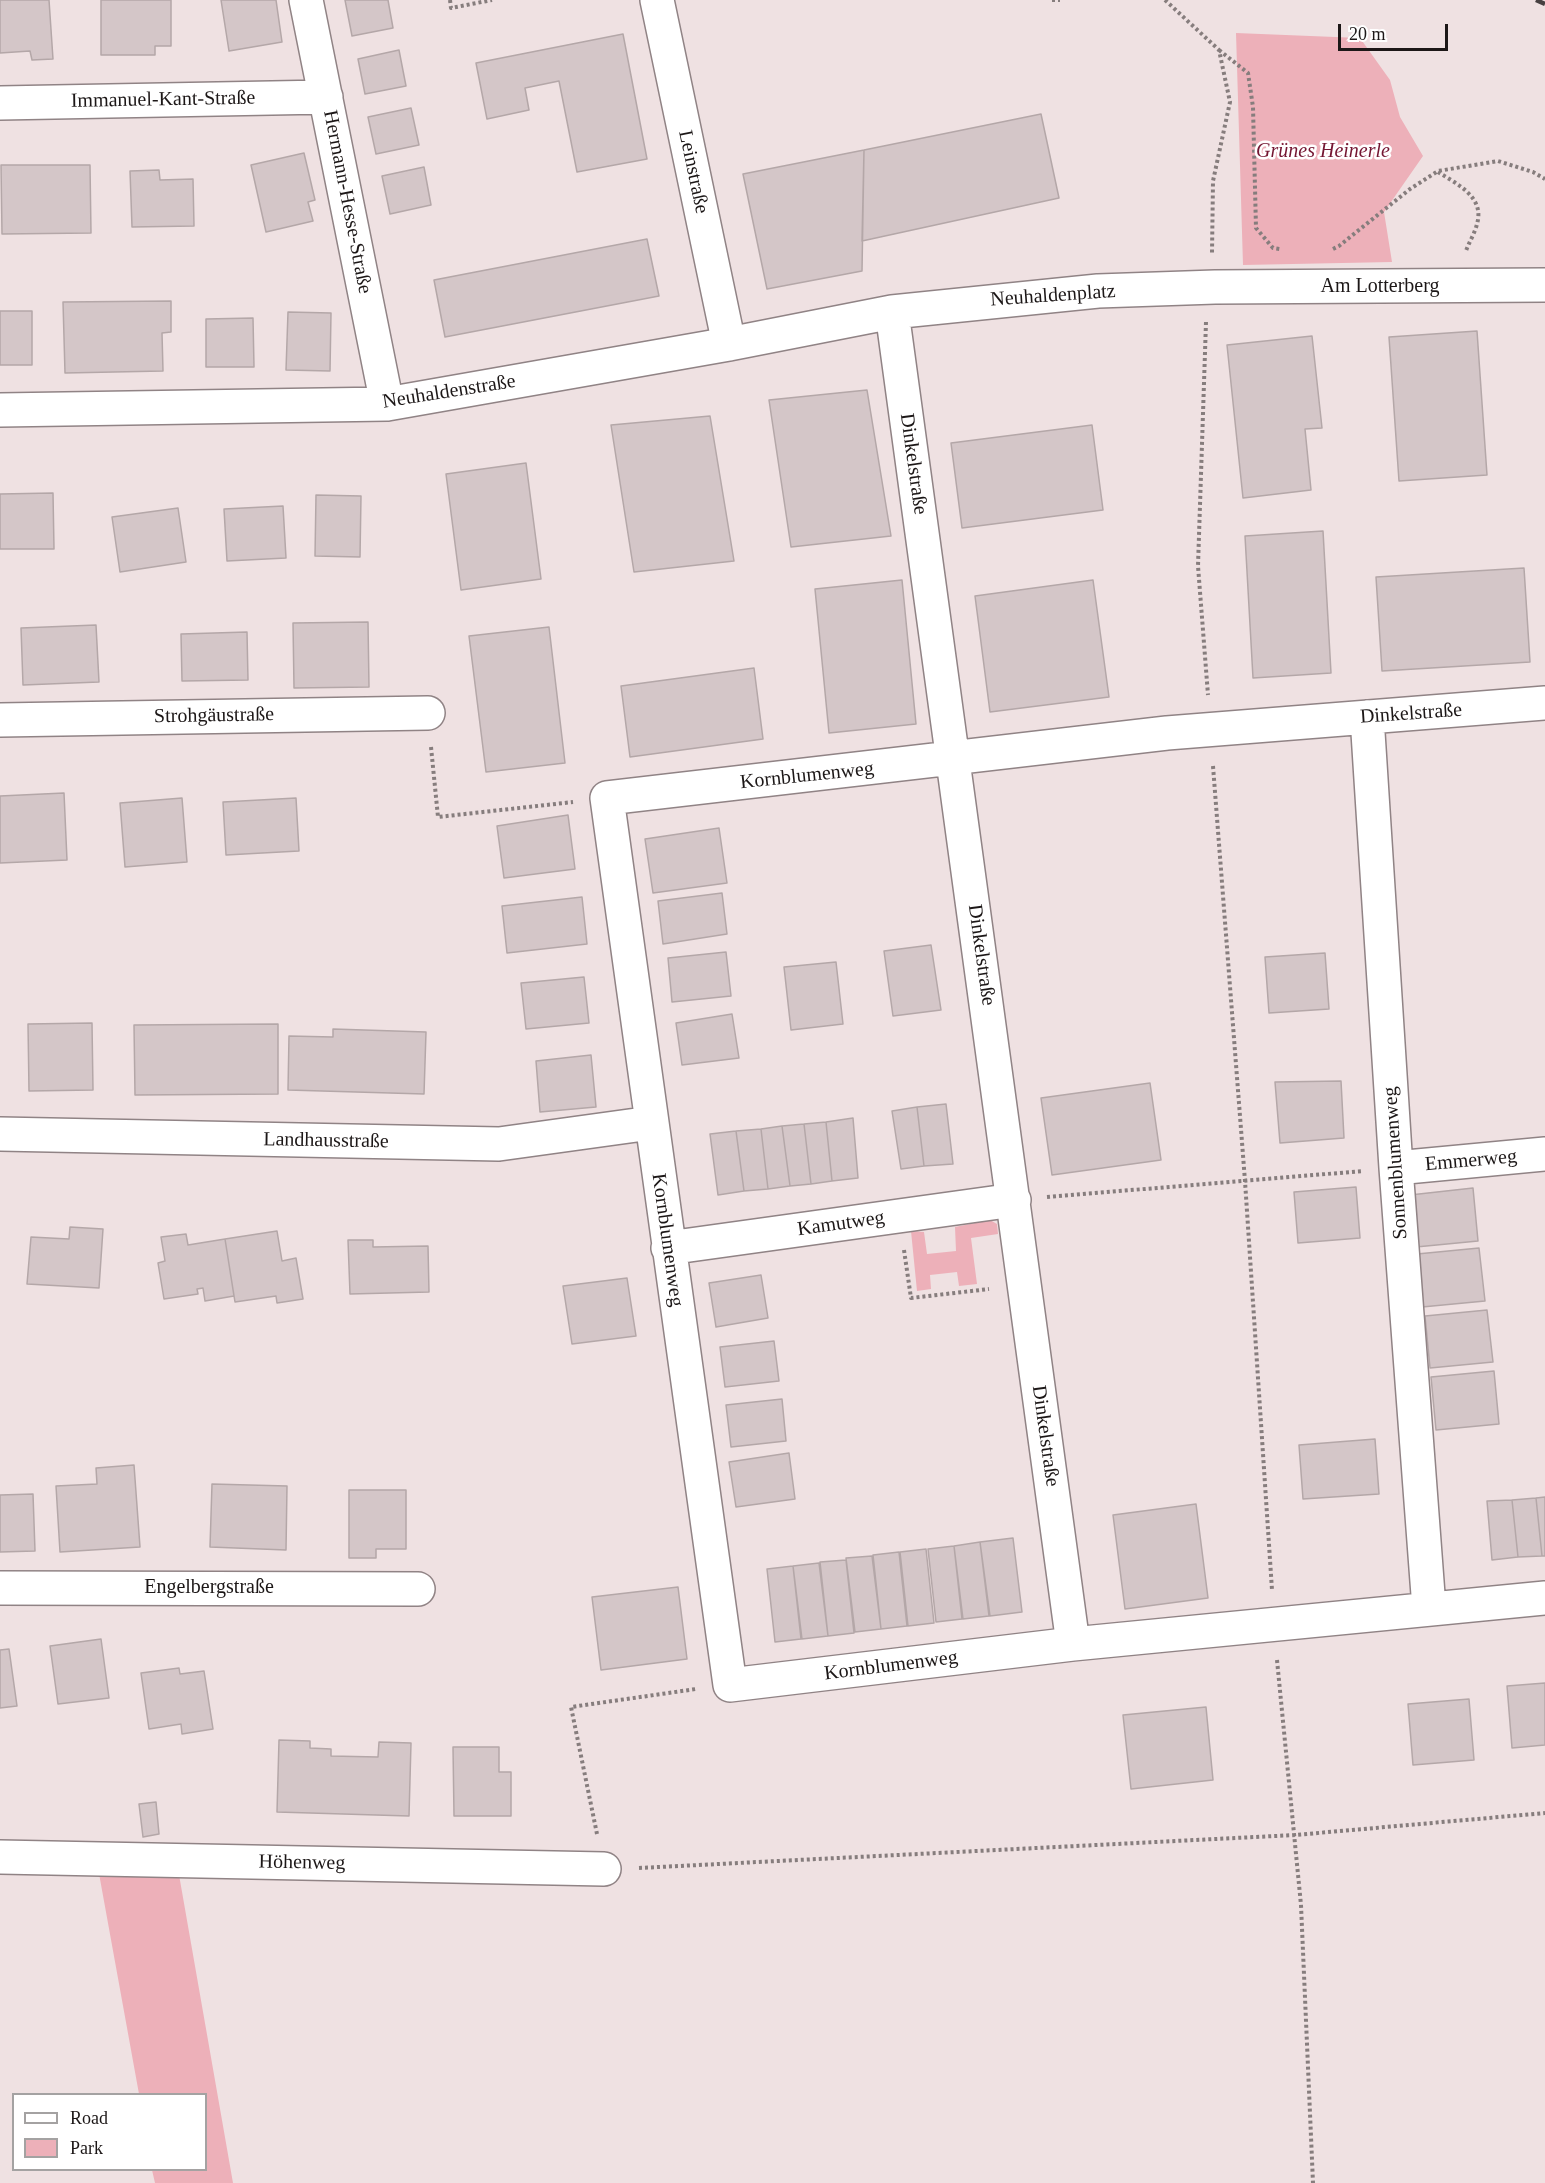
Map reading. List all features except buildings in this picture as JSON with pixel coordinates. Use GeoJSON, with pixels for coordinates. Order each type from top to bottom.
{"type":"FeatureCollection","features":[{"type":"Feature","properties":{"kind":"street","name":"Hermann-Hesse-Straße"},"geometry":{"type":"LineString","coordinates":[[306,0],[387,404]]}},
{"type":"Feature","properties":{"kind":"street","name":"Leinstraße"},"geometry":{"type":"LineString","coordinates":[[657,0],[729,344]]}},
{"type":"Feature","properties":{"kind":"street","name":"Immanuel-Kant-Straße"},"geometry":{"type":"LineString","coordinates":[[0,103],[326,97]]}},
{"type":"Feature","properties":{"kind":"street","name":"Am Lotterberg"},"geometry":{"type":"LineString","coordinates":[[1215,287],[1545,285]]}},
{"type":"Feature","properties":{"kind":"street","name":"Neuhaldenplatz"},"geometry":{"type":"LineString","coordinates":[[892,312],[1098,291],[1215,287]]}},
{"type":"Feature","properties":{"kind":"street","name":"Neuhaldenstraße"},"geometry":{"type":"LineString","coordinates":[[0,410],[387,404],[729,344],[892,312]]}},
{"type":"Feature","properties":{"kind":"street","name":"Dinkelstraße"},"geometry":{"type":"LineString","coordinates":[[892,312],[1073,1644]]}},
{"type":"Feature","properties":{"kind":"street","name":"Dinkelstraße"},"geometry":{"type":"LineString","coordinates":[[954,759],[1167,733],[1545,703]]}},
{"type":"Feature","properties":{"kind":"street","name":"Strohgäustraße"},"geometry":{"type":"LineString","coordinates":[[0,720],[428,712]]}},
{"type":"Feature","properties":{"kind":"street","name":"Sonnenblumenweg"},"geometry":{"type":"LineString","coordinates":[[1367,717],[1396,1168],[1429,1608]]}},
{"type":"Feature","properties":{"kind":"street","name":"Kornblumenweg"},"geometry":{"type":"LineString","coordinates":[[954,759],[607,798],[730,1685],[1073,1644]]}},
{"type":"Feature","properties":{"kind":"street","name":"Landhausstraße"},"geometry":{"type":"LineString","coordinates":[[0,1134],[500,1144],[651,1123]]}},
{"type":"Feature","properties":{"kind":"street","name":"Emmerweg"},"geometry":{"type":"LineString","coordinates":[[1396,1168],[1545,1154]]}},
{"type":"Feature","properties":{"kind":"street","name":"Kamutweg"},"geometry":{"type":"LineString","coordinates":[[668,1248],[1014,1200]]}},
{"type":"Feature","properties":{"kind":"street","name":"Engelbergstraße"},"geometry":{"type":"LineString","coordinates":[[0,1588],[418,1589]]}},
{"type":"Feature","properties":{"kind":"street"},"geometry":{"type":"LineString","coordinates":[[1073,1644],[1545,1598]]}},
{"type":"Feature","properties":{"kind":"street","name":"Höhenweg"},"geometry":{"type":"LineString","coordinates":[[0,1857],[604,1869]]}},
{"type":"Feature","properties":{"kind":"path"},"geometry":{"type":"LineString","coordinates":[[450,0],[451,8],[492,0]]}},
{"type":"Feature","properties":{"kind":"path"},"geometry":{"type":"LineString","coordinates":[[1052,0],[1060,0]]}},
{"type":"Feature","properties":{"kind":"path"},"geometry":{"type":"LineString","coordinates":[[1164,0],[1248,73],[1254,107],[1257,228],[1273,248],[1283,250]]}},
{"type":"Feature","properties":{"kind":"path"},"geometry":{"type":"LineString","coordinates":[[1219,50],[1230,102],[1213,182],[1211,248],[1215,287],[1207,308],[1198,566],[1245,1181],[1274,1624],[1301,1905],[1313,2183]]}},
{"type":"Feature","properties":{"kind":"path"},"geometry":{"type":"LineString","coordinates":[[1330,250],[1339,246],[1410,189],[1437,171],[1498,161],[1533,172],[1545,179]]}},
{"type":"Feature","properties":{"kind":"path"},"geometry":{"type":"LineString","coordinates":[[1437,171],[1465,189],[1477,203],[1478,223],[1455,287]]}},
{"type":"Feature","properties":{"kind":"path"},"geometry":{"type":"LineString","coordinates":[[428,712],[438,817],[607,798]]}},
{"type":"Feature","properties":{"kind":"path"},"geometry":{"type":"LineString","coordinates":[[1014,1200],[1396,1168]]}},
{"type":"Feature","properties":{"kind":"path"},"geometry":{"type":"LineString","coordinates":[[899,1216],[910,1298],[1025,1285]]}},
{"type":"Feature","properties":{"kind":"path"},"geometry":{"type":"LineString","coordinates":[[730,1685],[571,1707],[604,1869],[1295,1835],[1545,1813]]}},
{"type":"Feature","properties":{"kind":"green space","name":"Grünes Heinerle"},"geometry":{"type":"Polygon","coordinates":[[[1236,33],[1360,38],[1390,80],[1400,117],[1423,156],[1384,212],[1392,262],[1243,265],[1236,33]]]}},
{"type":"Feature","properties":{"kind":"green space"},"geometry":{"type":"Polygon","coordinates":[[[990,1220],[997,1224],[998,1234],[971,1238],[977,1284],[959,1286],[957,1272],[930,1275],[931,1289],[917,1291],[911,1231],[924,1232],[927,1254],[956,1251],[955,1227],[990,1220]]]}},
{"type":"Feature","properties":{"kind":"green space"},"geometry":{"type":"Polygon","coordinates":[[[98,1868],[178,1869],[233,2183],[155,2183],[152,2171],[207,2171],[207,2093],[139,2093],[98,1868]]]}},
{"type":"Feature","properties":{"kind":"railway"},"geometry":{"type":"LineString","coordinates":[[1536,0],[1545,4]]}}]}
